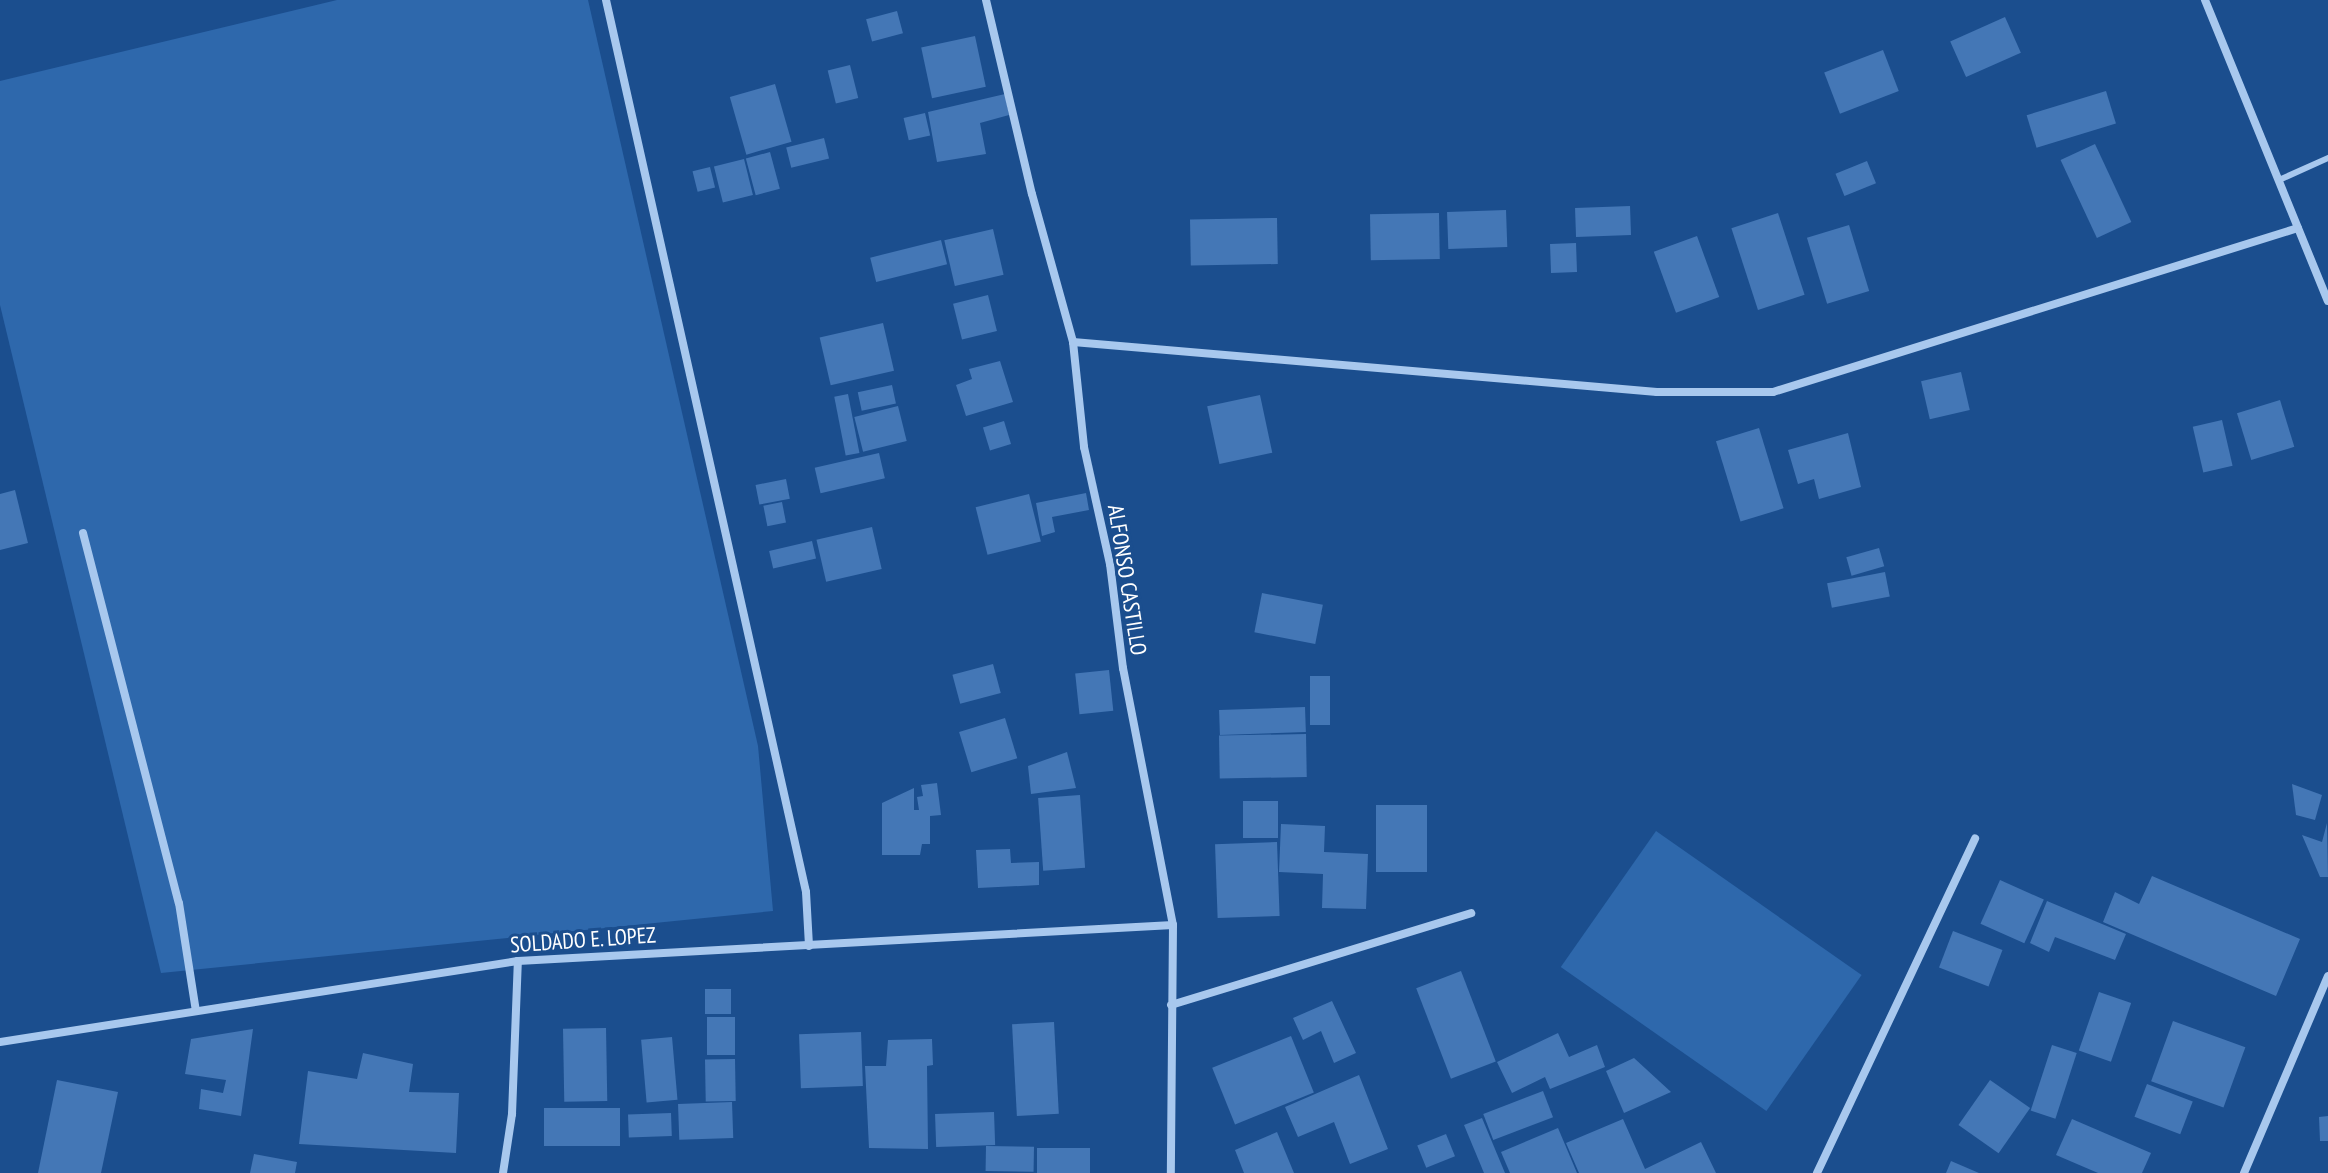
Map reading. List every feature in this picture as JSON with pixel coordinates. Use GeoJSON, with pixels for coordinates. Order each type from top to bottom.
{"type":"FeatureCollection","features":[{"type":"Feature","properties":{"kind":"street"},"geometry":{"type":"LineString","coordinates":[[606,0],[806,892],[809,946]]}},
{"type":"Feature","properties":{"kind":"street","name":"ALFONSO CASTILLO"},"geometry":{"type":"LineString","coordinates":[[986,0],[1032,194],[1073,342],[1084,447],[1110,564],[1123,668],[1173,925],[1171,1173]]}},
{"type":"Feature","properties":{"kind":"street"},"geometry":{"type":"LineString","coordinates":[[2205,0],[2328,301]]}},
{"type":"Feature","properties":{"kind":"street"},"geometry":{"type":"LineString","coordinates":[[1073,342],[1657,392],[1773,392],[2298,228]]}},
{"type":"Feature","properties":{"kind":"street"},"geometry":{"type":"LineString","coordinates":[[83,533],[179,903],[196,1011]]}},
{"type":"Feature","properties":{"kind":"street"},"geometry":{"type":"LineString","coordinates":[[1817,1173],[1975,838]]}},
{"type":"Feature","properties":{"kind":"street"},"geometry":{"type":"LineString","coordinates":[[1171,1005],[1471,913]]}},
{"type":"Feature","properties":{"kind":"street","name":"SOLDADO E. LOPEZ"},"geometry":{"type":"LineString","coordinates":[[0,1042],[518,961],[1173,925]]}},
{"type":"Feature","properties":{"kind":"street"},"geometry":{"type":"LineString","coordinates":[[503,1173],[512,1114],[518,961]]}},
{"type":"Feature","properties":{"kind":"street"},"geometry":{"type":"LineString","coordinates":[[2244,1173],[2328,976]]}},
{"type":"Feature","properties":{"kind":"lane"},"geometry":{"type":"LineString","coordinates":[[2279,180],[2328,158]]}},
{"type":"Feature","properties":{"kind":"shaded area"},"geometry":{"type":"Polygon","coordinates":[[[337,0],[588,0],[758,746],[773,911],[161,973],[0,305],[0,81],[337,0]]]}},
{"type":"Feature","properties":{"kind":"shaded area"},"geometry":{"type":"Polygon","coordinates":[[[1656,831],[1862,975],[1766,1111],[1561,967],[1656,831]]]}},
{"type":"Feature","properties":{"kind":"building"},"geometry":{"type":"Polygon","coordinates":[[[897,11],[903,33],[872,41],[866,19],[897,11]]]}},
{"type":"Feature","properties":{"kind":"building"},"geometry":{"type":"Polygon","coordinates":[[[2005,17],[2021,53],[1966,77],[1950,41],[2005,17]]]}},
{"type":"Feature","properties":{"kind":"building"},"geometry":{"type":"Polygon","coordinates":[[[975,36],[986,87],[932,98],[921,47],[975,36]]]}},
{"type":"Feature","properties":{"kind":"building"},"geometry":{"type":"Polygon","coordinates":[[[1883,50],[1899,91],[1840,114],[1824,73],[1883,50]]]}},
{"type":"Feature","properties":{"kind":"building"},"geometry":{"type":"Polygon","coordinates":[[[850,65],[858,98],[836,104],[828,71],[850,65]]]}},
{"type":"Feature","properties":{"kind":"building"},"geometry":{"type":"Polygon","coordinates":[[[775,84],[792,142],[746,155],[730,97],[775,84]]]}},
{"type":"Feature","properties":{"kind":"building"},"geometry":{"type":"Polygon","coordinates":[[[2106,91],[2116,124],[2037,148],[2027,115],[2106,91]]]}},
{"type":"Feature","properties":{"kind":"building"},"geometry":{"type":"Polygon","coordinates":[[[1005,94],[1009,115],[980,123],[986,154],[937,162],[928,112],[1005,94]]]}},
{"type":"Feature","properties":{"kind":"building"},"geometry":{"type":"Polygon","coordinates":[[[925,113],[930,135],[909,140],[904,118],[925,113]]]}},
{"type":"Feature","properties":{"kind":"building"},"geometry":{"type":"Polygon","coordinates":[[[824,138],[829,158],[791,168],[786,147],[824,138]]]}},
{"type":"Feature","properties":{"kind":"building"},"geometry":{"type":"Polygon","coordinates":[[[2095,144],[2131,222],[2097,238],[2061,160],[2095,144]]]}},
{"type":"Feature","properties":{"kind":"building"},"geometry":{"type":"Polygon","coordinates":[[[770,152],[780,189],[756,195],[746,158],[770,152]]]}},
{"type":"Feature","properties":{"kind":"building"},"geometry":{"type":"Polygon","coordinates":[[[744,159],[753,195],[723,202],[714,166],[744,159]]]}},
{"type":"Feature","properties":{"kind":"building"},"geometry":{"type":"Polygon","coordinates":[[[1867,161],[1876,183],[1844,196],[1835,174],[1867,161]]]}},
{"type":"Feature","properties":{"kind":"building"},"geometry":{"type":"Polygon","coordinates":[[[710,167],[715,187],[698,192],[693,171],[710,167]]]}},
{"type":"Feature","properties":{"kind":"building"},"geometry":{"type":"Polygon","coordinates":[[[1630,206],[1631,235],[1576,237],[1575,208],[1630,206]]]}},
{"type":"Feature","properties":{"kind":"building"},"geometry":{"type":"Polygon","coordinates":[[[1506,210],[1507,247],[1448,249],[1447,212],[1506,210]]]}},
{"type":"Feature","properties":{"kind":"building"},"geometry":{"type":"Polygon","coordinates":[[[1439,213],[1440,259],[1371,260],[1370,214],[1439,213]]]}},
{"type":"Feature","properties":{"kind":"building"},"geometry":{"type":"Polygon","coordinates":[[[1778,213],[1805,295],[1758,310],[1731,228],[1778,213]]]}},
{"type":"Feature","properties":{"kind":"building"},"geometry":{"type":"Polygon","coordinates":[[[1277,218],[1278,264],[1191,266],[1190,220],[1277,218]]]}},
{"type":"Feature","properties":{"kind":"building"},"geometry":{"type":"Polygon","coordinates":[[[1849,225],[1869,291],[1827,304],[1807,238],[1849,225]]]}},
{"type":"Feature","properties":{"kind":"building"},"geometry":{"type":"Polygon","coordinates":[[[993,229],[1004,275],[955,286],[944,240],[993,229]]]}},
{"type":"Feature","properties":{"kind":"building"},"geometry":{"type":"Polygon","coordinates":[[[1697,236],[1719,297],[1676,313],[1654,252],[1697,236]]]}},
{"type":"Feature","properties":{"kind":"building"},"geometry":{"type":"Polygon","coordinates":[[[941,240],[947,264],[876,282],[870,258],[941,240]]]}},
{"type":"Feature","properties":{"kind":"building"},"geometry":{"type":"Polygon","coordinates":[[[1576,243],[1577,272],[1551,273],[1550,244],[1576,243]]]}},
{"type":"Feature","properties":{"kind":"building"},"geometry":{"type":"Polygon","coordinates":[[[988,295],[997,331],[962,340],[953,304],[988,295]]]}},
{"type":"Feature","properties":{"kind":"building"},"geometry":{"type":"Polygon","coordinates":[[[883,323],[894,371],[831,385],[820,338],[883,323]]]}},
{"type":"Feature","properties":{"kind":"building"},"geometry":{"type":"Polygon","coordinates":[[[1000,361],[1013,402],[966,416],[956,385],[972,379],[969,369],[1000,361]]]}},
{"type":"Feature","properties":{"kind":"building"},"geometry":{"type":"Polygon","coordinates":[[[1961,372],[1970,410],[1930,419],[1921,381],[1961,372]]]}},
{"type":"Feature","properties":{"kind":"building"},"geometry":{"type":"Polygon","coordinates":[[[892,385],[896,404],[862,411],[858,392],[892,385]]]}},
{"type":"Feature","properties":{"kind":"building"},"geometry":{"type":"Polygon","coordinates":[[[848,394],[859,453],[846,456],[834,397],[848,394]]]}},
{"type":"Feature","properties":{"kind":"building"},"geometry":{"type":"Polygon","coordinates":[[[1260,395],[1272,453],[1219,464],[1207,406],[1260,395]]]}},
{"type":"Feature","properties":{"kind":"building"},"geometry":{"type":"Polygon","coordinates":[[[2280,400],[2294,447],[2251,460],[2237,413],[2280,400]]]}},
{"type":"Feature","properties":{"kind":"building"},"geometry":{"type":"Polygon","coordinates":[[[898,406],[907,441],[863,452],[854,417],[898,406]]]}},
{"type":"Feature","properties":{"kind":"building"},"geometry":{"type":"Polygon","coordinates":[[[2222,420],[2233,466],[2203,473],[2193,427],[2222,420]]]}},
{"type":"Feature","properties":{"kind":"building"},"geometry":{"type":"Polygon","coordinates":[[[1004,421],[1011,444],[990,450],[983,427],[1004,421]]]}},
{"type":"Feature","properties":{"kind":"building"},"geometry":{"type":"Polygon","coordinates":[[[1759,428],[1784,508],[1741,521],[1716,441],[1759,428]]]}},
{"type":"Feature","properties":{"kind":"building"},"geometry":{"type":"Polygon","coordinates":[[[1848,433],[1861,487],[1819,499],[1814,479],[1798,484],[1788,450],[1848,433]]]}},
{"type":"Feature","properties":{"kind":"building"},"geometry":{"type":"Polygon","coordinates":[[[879,453],[885,478],[821,493],[815,468],[879,453]]]}},
{"type":"Feature","properties":{"kind":"building"},"geometry":{"type":"Polygon","coordinates":[[[786,479],[790,499],[759,505],[756,485],[786,479]]]}},
{"type":"Feature","properties":{"kind":"building"},"geometry":{"type":"Polygon","coordinates":[[[15,490],[28,543],[0,550],[0,494],[15,490]]]}},
{"type":"Feature","properties":{"kind":"building"},"geometry":{"type":"Polygon","coordinates":[[[1086,493],[1089,510],[1052,517],[1055,532],[1042,536],[1036,503],[1086,493]]]}},
{"type":"Feature","properties":{"kind":"building"},"geometry":{"type":"Polygon","coordinates":[[[1029,494],[1041,542],[987,555],[976,507],[1029,494]]]}},
{"type":"Feature","properties":{"kind":"building"},"geometry":{"type":"Polygon","coordinates":[[[782,502],[786,523],[767,526],[763,506],[782,502]]]}},
{"type":"Feature","properties":{"kind":"building"},"geometry":{"type":"Polygon","coordinates":[[[872,527],[882,569],[826,582],[816,540],[872,527]]]}},
{"type":"Feature","properties":{"kind":"building"},"geometry":{"type":"Polygon","coordinates":[[[812,541],[816,559],[773,568],[769,551],[812,541]]]}},
{"type":"Feature","properties":{"kind":"building"},"geometry":{"type":"Polygon","coordinates":[[[1879,548],[1884,566],[1852,576],[1846,557],[1879,548]]]}},
{"type":"Feature","properties":{"kind":"building"},"geometry":{"type":"Polygon","coordinates":[[[1885,572],[1890,597],[1832,608],[1827,583],[1885,572]]]}},
{"type":"Feature","properties":{"kind":"building"},"geometry":{"type":"Polygon","coordinates":[[[1262,593],[1323,605],[1315,644],[1254,632],[1262,593]]]}},
{"type":"Feature","properties":{"kind":"building"},"geometry":{"type":"Polygon","coordinates":[[[993,664],[1001,693],[960,704],[952,675],[993,664]]]}},
{"type":"Feature","properties":{"kind":"building"},"geometry":{"type":"Polygon","coordinates":[[[1109,670],[1113,711],[1079,714],[1075,674],[1109,670]]]}},
{"type":"Feature","properties":{"kind":"building"},"geometry":{"type":"Polygon","coordinates":[[[1310,676],[1330,676],[1330,725],[1310,725],[1310,676]]]}},
{"type":"Feature","properties":{"kind":"building"},"geometry":{"type":"Polygon","coordinates":[[[1305,707],[1306,732],[1220,735],[1219,710],[1305,707]]]}},
{"type":"Feature","properties":{"kind":"building"},"geometry":{"type":"Polygon","coordinates":[[[1005,718],[1017,758],[971,772],[959,732],[1005,718]]]}},
{"type":"Feature","properties":{"kind":"building"},"geometry":{"type":"Polygon","coordinates":[[[1306,734],[1307,777],[1220,779],[1219,736],[1306,734]]]}},
{"type":"Feature","properties":{"kind":"building"},"geometry":{"type":"Polygon","coordinates":[[[1067,752],[1076,788],[1031,794],[1028,766],[1067,752]]]}},
{"type":"Feature","properties":{"kind":"building"},"geometry":{"type":"Polygon","coordinates":[[[937,783],[941,815],[930,816],[930,844],[922,844],[920,855],[882,855],[882,803],[914,788],[914,810],[919,810],[917,797],[923,796],[921,785],[937,783]]]}},
{"type":"Feature","properties":{"kind":"building"},"geometry":{"type":"Polygon","coordinates":[[[2292,784],[2322,795],[2315,820],[2296,815],[2292,784]]]}},
{"type":"Feature","properties":{"kind":"building"},"geometry":{"type":"Polygon","coordinates":[[[1080,795],[1085,868],[1043,871],[1038,798],[1080,795]]]}},
{"type":"Feature","properties":{"kind":"building"},"geometry":{"type":"Polygon","coordinates":[[[1243,801],[1278,801],[1278,838],[1243,838],[1243,801]]]}},
{"type":"Feature","properties":{"kind":"building"},"geometry":{"type":"Polygon","coordinates":[[[1376,805],[1427,805],[1427,872],[1376,872],[1376,805]]]}},
{"type":"Feature","properties":{"kind":"building"},"geometry":{"type":"Polygon","coordinates":[[[2327,823],[2328,877],[2320,877],[2302,835],[2322,842],[2327,823]]]}},
{"type":"Feature","properties":{"kind":"building"},"geometry":{"type":"Polygon","coordinates":[[[1281,824],[1325,826],[1324,852],[1368,854],[1366,909],[1322,908],[1323,874],[1279,872],[1281,824]]]}},
{"type":"Feature","properties":{"kind":"building"},"geometry":{"type":"Polygon","coordinates":[[[1277,842],[1280,916],[1218,918],[1215,844],[1277,842]]]}},
{"type":"Feature","properties":{"kind":"building"},"geometry":{"type":"Polygon","coordinates":[[[1010,849],[1011,863],[1039,862],[1039,885],[978,888],[976,850],[1010,849]]]}},
{"type":"Feature","properties":{"kind":"building"},"geometry":{"type":"Polygon","coordinates":[[[2152,876],[2300,939],[2276,996],[2103,922],[2115,892],[2139,904],[2152,876]]]}},
{"type":"Feature","properties":{"kind":"building"},"geometry":{"type":"Polygon","coordinates":[[[2000,880],[2044,900],[2024,943],[1980,924],[2000,880]]]}},
{"type":"Feature","properties":{"kind":"building"},"geometry":{"type":"Polygon","coordinates":[[[2047,901],[2126,934],[2115,960],[2055,937],[2049,952],[2030,943],[2047,901]]]}},
{"type":"Feature","properties":{"kind":"building"},"geometry":{"type":"Polygon","coordinates":[[[1953,931],[2002,950],[1989,986],[1939,967],[1953,931]]]}},
{"type":"Feature","properties":{"kind":"building"},"geometry":{"type":"Polygon","coordinates":[[[1461,971],[1496,1062],[1451,1079],[1416,988],[1461,971]]]}},
{"type":"Feature","properties":{"kind":"building"},"geometry":{"type":"Polygon","coordinates":[[[705,989],[731,989],[731,1014],[705,1014],[705,989]]]}},
{"type":"Feature","properties":{"kind":"building"},"geometry":{"type":"Polygon","coordinates":[[[2099,992],[2131,1003],[2111,1062],[2079,1051],[2099,992]]]}},
{"type":"Feature","properties":{"kind":"building"},"geometry":{"type":"Polygon","coordinates":[[[1332,1001],[1356,1053],[1334,1063],[1321,1031],[1303,1040],[1293,1018],[1332,1001]]]}},
{"type":"Feature","properties":{"kind":"building"},"geometry":{"type":"Polygon","coordinates":[[[707,1017],[735,1017],[735,1055],[707,1055],[707,1017]]]}},
{"type":"Feature","properties":{"kind":"building"},"geometry":{"type":"Polygon","coordinates":[[[2173,1021],[2245,1047],[2223,1107],[2151,1081],[2173,1021]]]}},
{"type":"Feature","properties":{"kind":"building"},"geometry":{"type":"Polygon","coordinates":[[[1054,1022],[1059,1114],[1017,1116],[1012,1024],[1054,1022]]]}},
{"type":"Feature","properties":{"kind":"building"},"geometry":{"type":"Polygon","coordinates":[[[606,1028],[607,1101],[564,1102],[563,1029],[606,1028]]]}},
{"type":"Feature","properties":{"kind":"building"},"geometry":{"type":"Polygon","coordinates":[[[253,1029],[241,1116],[199,1109],[201,1089],[223,1093],[226,1080],[185,1074],[191,1039],[253,1029]]]}},
{"type":"Feature","properties":{"kind":"building"},"geometry":{"type":"Polygon","coordinates":[[[861,1032],[863,1086],[801,1088],[799,1034],[861,1032]]]}},
{"type":"Feature","properties":{"kind":"building"},"geometry":{"type":"Polygon","coordinates":[[[1558,1033],[1569,1057],[1597,1045],[1605,1067],[1550,1089],[1545,1077],[1512,1093],[1497,1062],[1558,1033]]]}},
{"type":"Feature","properties":{"kind":"building"},"geometry":{"type":"Polygon","coordinates":[[[1291,1036],[1314,1093],[1235,1124],[1212,1068],[1291,1036]]]}},
{"type":"Feature","properties":{"kind":"building"},"geometry":{"type":"Polygon","coordinates":[[[672,1037],[677,1100],[647,1102],[641,1040],[672,1037]]]}},
{"type":"Feature","properties":{"kind":"building"},"geometry":{"type":"Polygon","coordinates":[[[932,1039],[933,1065],[927,1066],[928,1149],[869,1148],[865,1066],[886,1066],[888,1040],[932,1039]]]}},
{"type":"Feature","properties":{"kind":"building"},"geometry":{"type":"Polygon","coordinates":[[[2052,1045],[2077,1053],[2055,1119],[2031,1111],[2052,1045]]]}},
{"type":"Feature","properties":{"kind":"building"},"geometry":{"type":"Polygon","coordinates":[[[363,1053],[413,1064],[409,1092],[459,1093],[456,1153],[299,1144],[308,1071],[357,1079],[363,1053]]]}},
{"type":"Feature","properties":{"kind":"building"},"geometry":{"type":"Polygon","coordinates":[[[1634,1058],[1671,1092],[1624,1113],[1606,1071],[1634,1058]]]}},
{"type":"Feature","properties":{"kind":"building"},"geometry":{"type":"Polygon","coordinates":[[[735,1059],[736,1101],[706,1102],[705,1060],[735,1059]]]}},
{"type":"Feature","properties":{"kind":"building"},"geometry":{"type":"Polygon","coordinates":[[[1359,1075],[1388,1149],[1350,1164],[1334,1122],[1298,1137],[1285,1107],[1359,1075]]]}},
{"type":"Feature","properties":{"kind":"building"},"geometry":{"type":"Polygon","coordinates":[[[57,1080],[118,1092],[101,1173],[38,1173],[57,1080]]]}},
{"type":"Feature","properties":{"kind":"building"},"geometry":{"type":"Polygon","coordinates":[[[1990,1080],[2030,1108],[1999,1153],[1958,1125],[1990,1080]]]}},
{"type":"Feature","properties":{"kind":"building"},"geometry":{"type":"Polygon","coordinates":[[[2147,1084],[2193,1102],[2180,1134],[2134,1117],[2147,1084]]]}},
{"type":"Feature","properties":{"kind":"building"},"geometry":{"type":"Polygon","coordinates":[[[1543,1091],[1553,1117],[1493,1140],[1483,1114],[1543,1091]]]}},
{"type":"Feature","properties":{"kind":"building"},"geometry":{"type":"Polygon","coordinates":[[[732,1102],[733,1138],[679,1140],[678,1104],[732,1102]]]}},
{"type":"Feature","properties":{"kind":"building"},"geometry":{"type":"Polygon","coordinates":[[[544,1108],[620,1108],[620,1146],[544,1146],[544,1108]]]}},
{"type":"Feature","properties":{"kind":"building"},"geometry":{"type":"Polygon","coordinates":[[[994,1112],[995,1145],[936,1147],[935,1114],[994,1112]]]}},
{"type":"Feature","properties":{"kind":"building"},"geometry":{"type":"Polygon","coordinates":[[[671,1113],[672,1136],[629,1137],[628,1115],[671,1113]]]}},
{"type":"Feature","properties":{"kind":"building"},"geometry":{"type":"Polygon","coordinates":[[[2328,1116],[2328,1141],[2320,1141],[2319,1117],[2328,1116]]]}},
{"type":"Feature","properties":{"kind":"building"},"geometry":{"type":"Polygon","coordinates":[[[1482,1118],[1505,1173],[1484,1173],[1464,1125],[1482,1118]]]}},
{"type":"Feature","properties":{"kind":"building"},"geometry":{"type":"Polygon","coordinates":[[[1623,1119],[1645,1169],[1701,1142],[1716,1173],[1579,1173],[1566,1143],[1623,1119]]]}},
{"type":"Feature","properties":{"kind":"building"},"geometry":{"type":"Polygon","coordinates":[[[2072,1119],[2151,1153],[2142,1173],[2098,1173],[2056,1155],[2072,1119]]]}},
{"type":"Feature","properties":{"kind":"building"},"geometry":{"type":"Polygon","coordinates":[[[1558,1128],[1577,1173],[1510,1173],[1501,1152],[1558,1128]]]}},
{"type":"Feature","properties":{"kind":"building"},"geometry":{"type":"Polygon","coordinates":[[[1277,1132],[1294,1173],[1244,1173],[1235,1150],[1277,1132]]]}},
{"type":"Feature","properties":{"kind":"building"},"geometry":{"type":"Polygon","coordinates":[[[1446,1134],[1455,1156],[1426,1168],[1417,1146],[1446,1134]]]}},
{"type":"Feature","properties":{"kind":"building"},"geometry":{"type":"Polygon","coordinates":[[[986,1146],[1034,1147],[1034,1172],[986,1171],[986,1146]]]}},
{"type":"Feature","properties":{"kind":"building"},"geometry":{"type":"Polygon","coordinates":[[[1037,1148],[1090,1148],[1090,1173],[1037,1173],[1037,1148]]]}},
{"type":"Feature","properties":{"kind":"building"},"geometry":{"type":"Polygon","coordinates":[[[254,1154],[297,1162],[295,1173],[250,1173],[254,1154]]]}},
{"type":"Feature","properties":{"kind":"building"},"geometry":{"type":"Polygon","coordinates":[[[1951,1161],[1979,1173],[1946,1173],[1951,1161]]]}}]}
